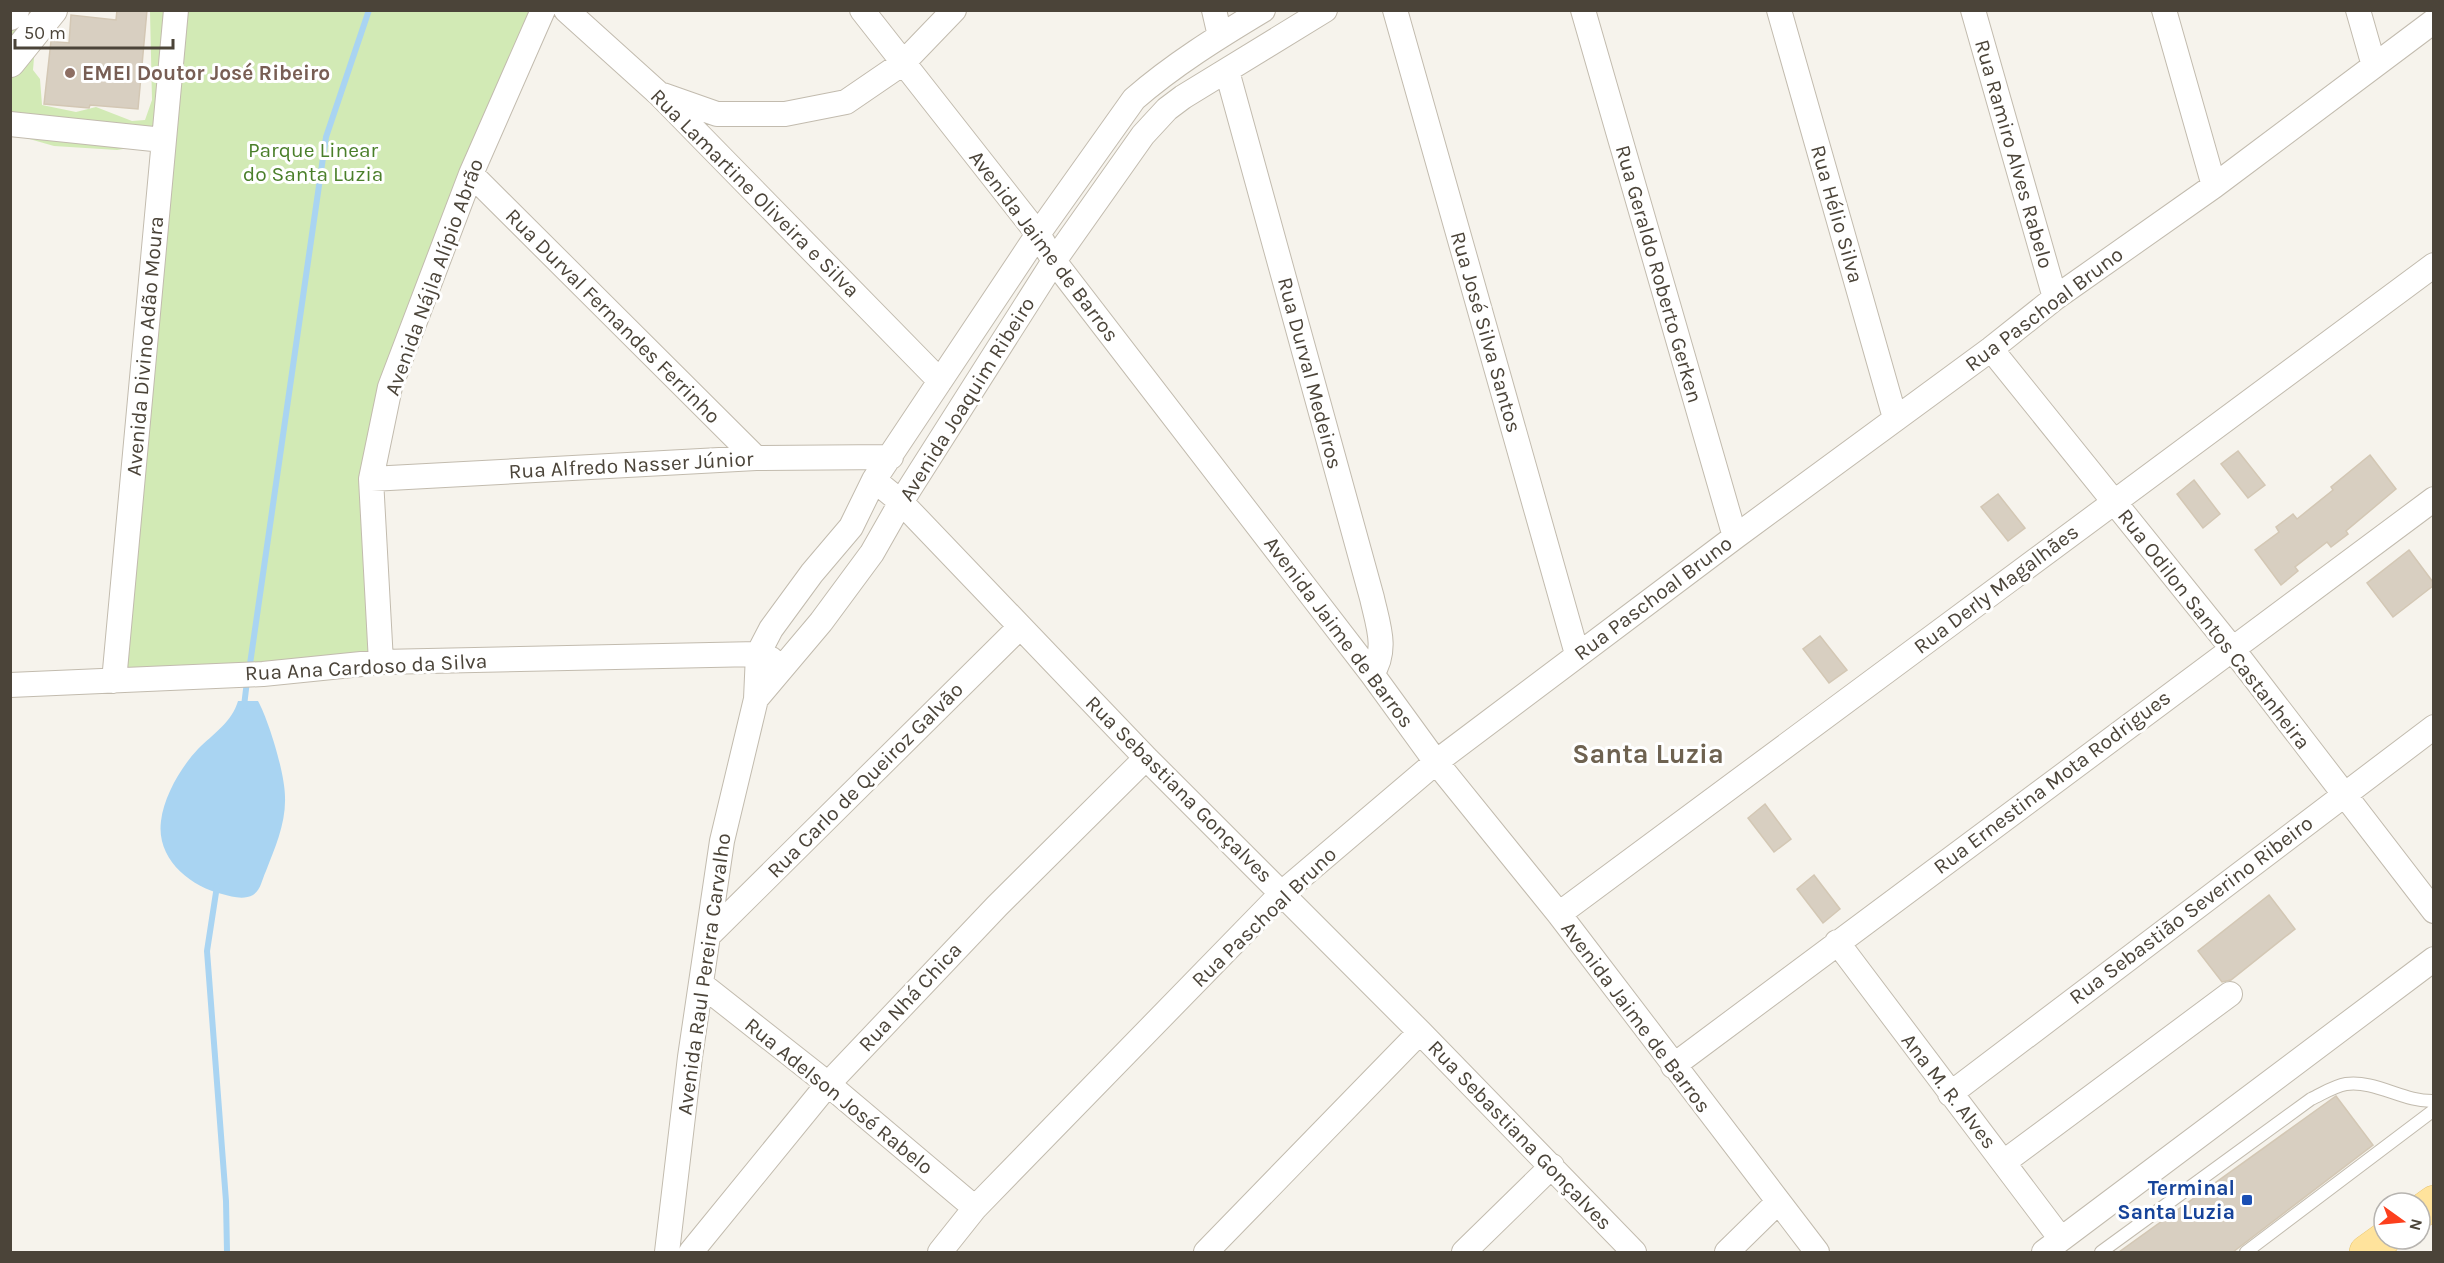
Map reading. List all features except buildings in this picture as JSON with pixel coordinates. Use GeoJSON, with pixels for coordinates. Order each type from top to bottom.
{"type":"FeatureCollection","features":[{"type":"Feature","properties":{"kind":"street"},"geometry":{"type":"LineString","coordinates":[[10,15],[14,10]]}},
{"type":"Feature","properties":{"kind":"street"},"geometry":{"type":"LineString","coordinates":[[10,62],[52,10]]}},
{"type":"Feature","properties":{"kind":"street","name":"Avenida Divino Adão Moura"},"geometry":{"type":"LineString","coordinates":[[114,681],[176,10]]}},
{"type":"Feature","properties":{"kind":"street","name":"Avenida Nájla Alípio Abrão"},"geometry":{"type":"LineString","coordinates":[[381,662],[371,479],[390,387],[471,174],[543,10]]}},
{"type":"Feature","properties":{"kind":"street","name":"Rua Lamartine Oliveira e Silva"},"geometry":{"type":"LineString","coordinates":[[566,10],[658,93],[940,381]]}},
{"type":"Feature","properties":{"kind":"street","name":"Avenida Jaime de Barros"},"geometry":{"type":"LineString","coordinates":[[862,10],[1038,234],[1054,261],[1372,674],[1436,762],[1559,914],[1672,1066],[1817,1252]]}},
{"type":"Feature","properties":{"kind":"street"},"geometry":{"type":"LineString","coordinates":[[658,93],[717,114],[785,114],[846,102],[903,63],[954,10]]}},
{"type":"Feature","properties":{"kind":"street"},"geometry":{"type":"LineString","coordinates":[[1214,10],[1221,36]]}},
{"type":"Feature","properties":{"kind":"street","name":"Avenida Joaquim Ribeiro"},"geometry":{"type":"LineString","coordinates":[[758,654],[771,630],[812,573],[851,527],[874,480],[1038,234],[1134,99],[1151,84],[1263,10]]}},
{"type":"Feature","properties":{"kind":"street","name":"Avenida Joaquim Ribeiro"},"geometry":{"type":"LineString","coordinates":[[784,665],[821,622],[872,554],[901,502],[1054,261],[1143,135],[1167,109],[1325,10]]}},
{"type":"Feature","properties":{"kind":"street","name":"Rua José Silva Santos"},"geometry":{"type":"LineString","coordinates":[[1395,10],[1577,654]]}},
{"type":"Feature","properties":{"kind":"street","name":"Rua Geraldo Roberto Gerken"},"geometry":{"type":"LineString","coordinates":[[1583,10],[1735,537]]}},
{"type":"Feature","properties":{"kind":"street","name":"Rua Hélio Silva"},"geometry":{"type":"LineString","coordinates":[[1779,10],[1895,418]]}},
{"type":"Feature","properties":{"kind":"street","name":"Rua Ramiro Alves Rabelo"},"geometry":{"type":"LineString","coordinates":[[1973,10],[2055,298]]}},
{"type":"Feature","properties":{"kind":"street"},"geometry":{"type":"LineString","coordinates":[[2164,10],[2214,186]]}},
{"type":"Feature","properties":{"kind":"street"},"geometry":{"type":"LineString","coordinates":[[2358,10],[2374,66]]}},
{"type":"Feature","properties":{"kind":"street","name":"Rua Paschoal Bruno"},"geometry":{"type":"LineString","coordinates":[[940,1252],[975,1208],[1282,893],[1436,762],[1577,654],[1991,349],[2055,298],[2214,186],[2433,21]]}},
{"type":"Feature","properties":{"kind":"street","name":"Rua Durval Medeiros"},"geometry":{"type":"LineString","coordinates":[[1227,71],[1372,598],[1382,651],[1380,662],[1372,674]]}},
{"type":"Feature","properties":{"kind":"street"},"geometry":{"type":"LineString","coordinates":[[10,124],[163,140]]}},
{"type":"Feature","properties":{"kind":"street","name":"Rua Durval Fernandes Ferrinho"},"geometry":{"type":"LineString","coordinates":[[471,174],[756,458]]}},
{"type":"Feature","properties":{"kind":"street","name":"Rua Derly Magalhães"},"geometry":{"type":"LineString","coordinates":[[1559,914],[2433,265]]}},
{"type":"Feature","properties":{"kind":"street","name":"Rua Odilon Santos Castanheira"},"geometry":{"type":"LineString","coordinates":[[1991,349],[2231,647],[2433,911]]}},
{"type":"Feature","properties":{"kind":"street","name":"Rua Alfredo Nasser Júnior"},"geometry":{"type":"LineString","coordinates":[[371,479],[756,458],[891,457]]}},
{"type":"Feature","properties":{"kind":"street","name":"Rua Sebastiana Gonçalves"},"geometry":{"type":"LineString","coordinates":[[874,480],[901,502],[1146,758],[1420,1032],[1634,1252]]}},
{"type":"Feature","properties":{"kind":"street","name":"Rua Ernestina Mota Rodrigues"},"geometry":{"type":"LineString","coordinates":[[1672,1066],[2231,647],[2433,499]]}},
{"type":"Feature","properties":{"kind":"street","name":"Rua Carlo de Queiroz Galvão"},"geometry":{"type":"LineString","coordinates":[[710,934],[1020,627]]}},
{"type":"Feature","properties":{"kind":"street"},"geometry":{"type":"LineString","coordinates":[[758,654],[784,665]]}},
{"type":"Feature","properties":{"kind":"street","name":"Rua Ana Cardoso da Silva"},"geometry":{"type":"LineString","coordinates":[[10,686],[263,674],[381,662],[758,654]]}},
{"type":"Feature","properties":{"kind":"street","name":"Avenida Raul Pereira Carvalho"},"geometry":{"type":"LineString","coordinates":[[667,1252],[690,1057],[722,841],[756,699],[758,654]]}},
{"type":"Feature","properties":{"kind":"street","name":"Avenida Raul Pereira Carvalho"},"geometry":{"type":"LineString","coordinates":[[756,699],[784,665]]}},
{"type":"Feature","properties":{"kind":"street","name":"Rua Sebastião Severino Ribeiro"},"geometry":{"type":"LineString","coordinates":[[1950,1094],[2433,727]]}},
{"type":"Feature","properties":{"kind":"street","name":"Rua Nhá Chica"},"geometry":{"type":"LineString","coordinates":[[691,1252],[828,1084],[997,906],[1146,758]]}},
{"type":"Feature","properties":{"kind":"street","name":"Ana M. R. Alves"},"geometry":{"type":"LineString","coordinates":[[1837,942],[1950,1094],[2004,1162],[2052,1246]]}},
{"type":"Feature","properties":{"kind":"street"},"geometry":{"type":"LineString","coordinates":[[2052,1246],[2433,958]]}},
{"type":"Feature","properties":{"kind":"street","name":"Rua Adelson José Rabelo"},"geometry":{"type":"LineString","coordinates":[[701,984],[828,1084],[975,1208]]}},
{"type":"Feature","properties":{"kind":"street"},"geometry":{"type":"LineString","coordinates":[[2004,1162],[2230,994]]}},
{"type":"Feature","properties":{"kind":"street"},"geometry":{"type":"LineString","coordinates":[[1206,1252],[1420,1032]]}},
{"type":"Feature","properties":{"kind":"street"},"geometry":{"type":"LineString","coordinates":[[1464,1252],[1552,1166]]}},
{"type":"Feature","properties":{"kind":"street"},"geometry":{"type":"LineString","coordinates":[[1727,1252],[1777,1203]]}},
{"type":"Feature","properties":{"kind":"lane"},"geometry":{"type":"LineString","coordinates":[[2101,1252],[2312,1099],[2334,1088],[2347,1084],[2363,1085],[2404,1098],[2433,1101]]}},
{"type":"Feature","properties":{"kind":"lane"},"geometry":{"type":"LineString","coordinates":[[2246,1252],[2433,1110]]}},
{"type":"Feature","properties":{"kind":"green space","name":"Parque Linear do Santa Luzia"},"geometry":{"type":"Polygon","coordinates":[[[11,11],[52,11],[34,58],[33,70],[40,79],[42,105],[76,112],[96,107],[132,121],[145,120],[152,100],[150,11],[543,11],[471,174],[371,479],[381,662],[114,681],[155,149],[142,146],[117,150],[54,146],[12,134],[11,11]]]}},
{"type":"Feature","properties":{"kind":"water"},"geometry":{"type":"Polygon","coordinates":[[[238,701],[258,701],[276,748],[285,797],[284,816],[279,835],[261,884],[253,895],[242,898],[210,890],[187,877],[170,859],[161,835],[163,811],[174,782],[198,749],[227,721],[238,701]]]}},
{"type":"Feature","properties":{"kind":"waterway"},"geometry":{"type":"LineString","coordinates":[[249,671],[326,137],[369,10]]}},
{"type":"Feature","properties":{"kind":"waterway"},"geometry":{"type":"LineString","coordinates":[[244,706],[247,681]]}},
{"type":"Feature","properties":{"kind":"waterway"},"geometry":{"type":"LineString","coordinates":[[217,886],[207,951],[226,1201],[227,1252]]}},
{"type":"Feature","properties":{"kind":"place","name":"EMEI Doutor José Ribeiro"},"geometry":{"type":"Point","coordinates":[70,73]}},
{"type":"Feature","properties":{"kind":"place","name":"Terminal Santa Luzia"},"geometry":{"type":"Point","coordinates":[2247,1200]}},
{"type":"Feature","properties":{"kind":"district","name":"Santa Luzia"},"geometry":{"type":"Point","coordinates":[1648,754]}}]}
